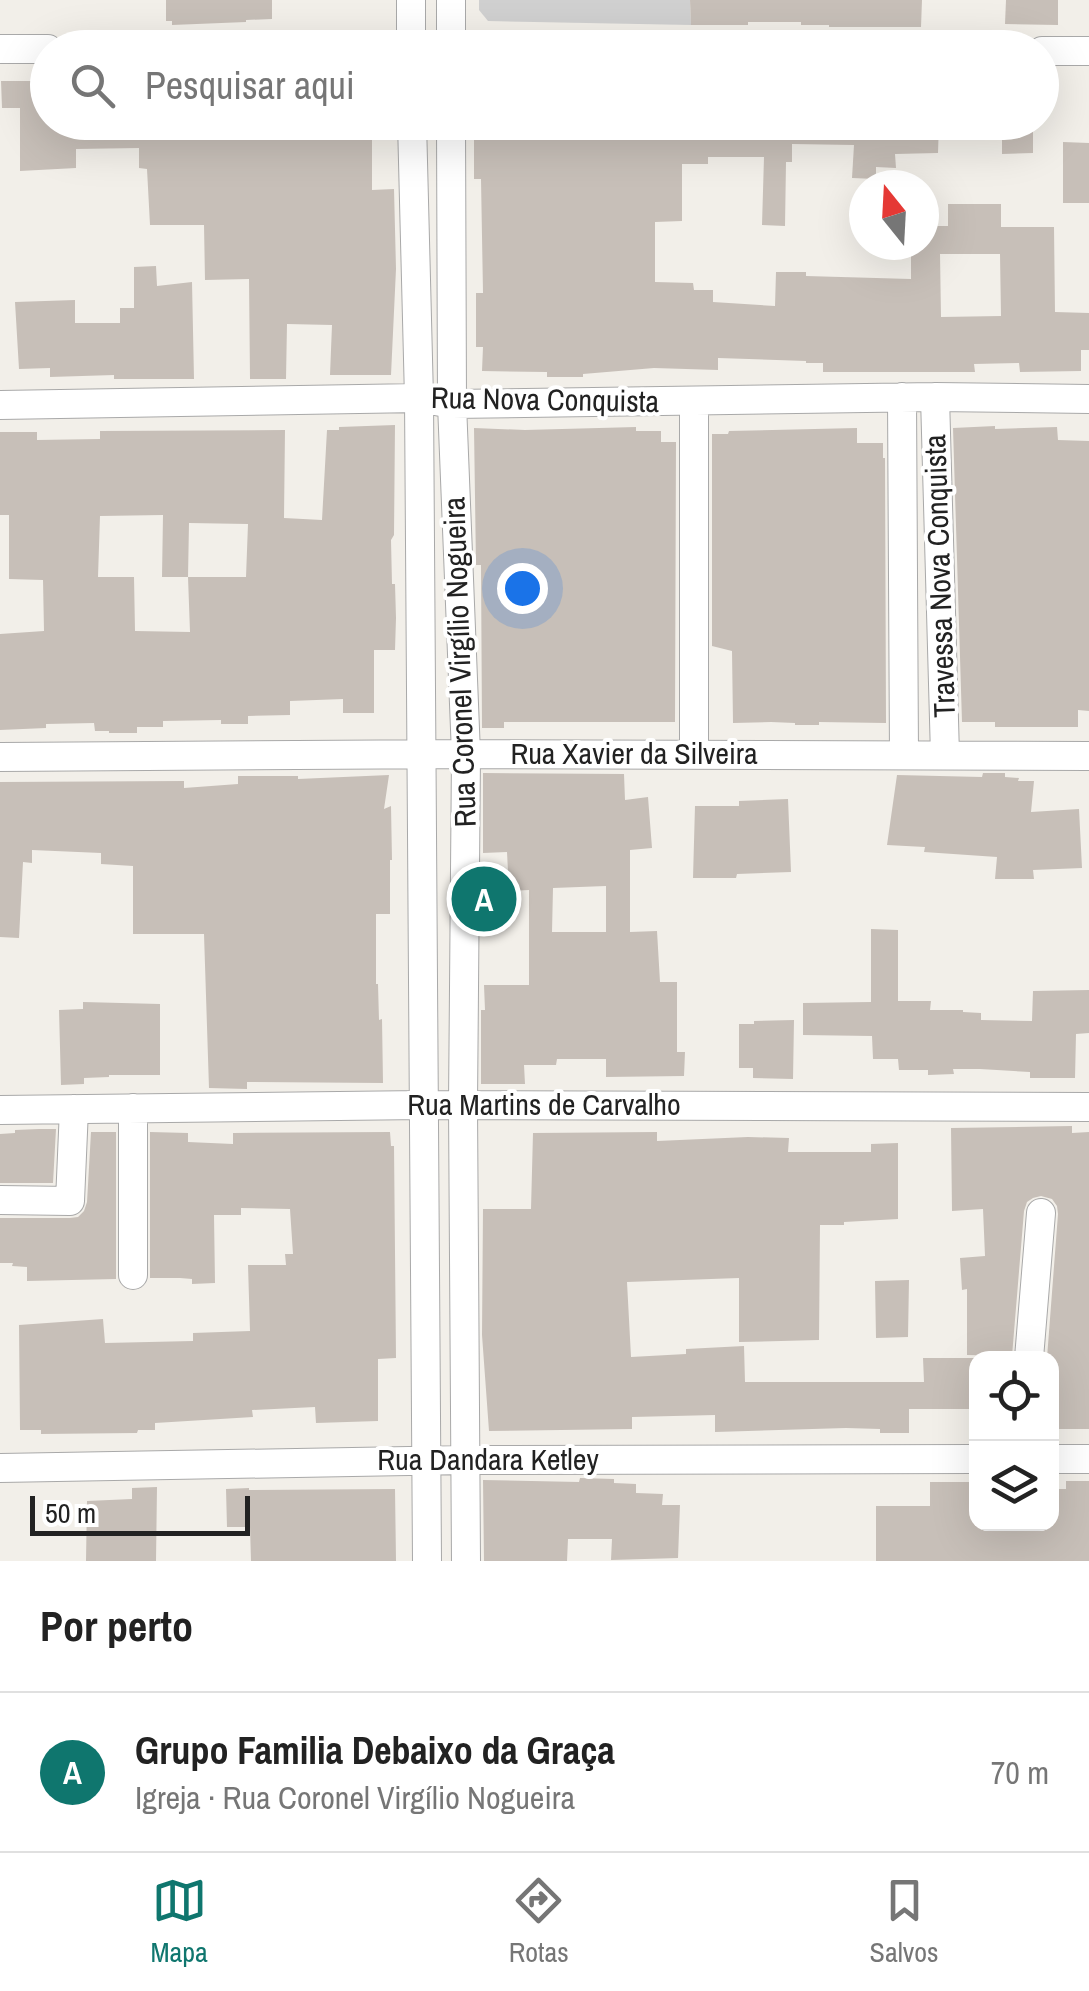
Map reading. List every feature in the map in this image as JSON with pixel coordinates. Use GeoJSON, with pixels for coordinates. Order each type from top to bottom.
{"type":"FeatureCollection","features":[{"type":"Feature","properties":{"kind":"street"},"geometry":{"type":"LineString","coordinates":[[411,0],[415,30]]}},
{"type":"Feature","properties":{"kind":"street"},"geometry":{"type":"LineString","coordinates":[[451,0],[451,30]]}},
{"type":"Feature","properties":{"kind":"street"},"geometry":{"type":"LineString","coordinates":[[0,49],[30,48]]}},
{"type":"Feature","properties":{"kind":"street"},"geometry":{"type":"LineString","coordinates":[[1059,50],[1089,50]]}},
{"type":"Feature","properties":{"kind":"street","name":"Rua Coronel Virgílio Nogueira"},"geometry":{"type":"LineString","coordinates":[[412,140],[419,398],[427,1561]]}},
{"type":"Feature","properties":{"kind":"street","name":"Rua Coronel Virgílio Nogueira"},"geometry":{"type":"LineString","coordinates":[[452,140],[452,404],[466,754],[466,1561]]}},
{"type":"Feature","properties":{"kind":"street","name":"Rua Nova Conquista"},"geometry":{"type":"LineString","coordinates":[[0,405],[419,398],[452,404],[935,396],[1089,399]]}},
{"type":"Feature","properties":{"kind":"street","name":"Travessa Nova Conquista"},"geometry":{"type":"LineString","coordinates":[[935,396],[944,755]]}},
{"type":"Feature","properties":{"kind":"street"},"geometry":{"type":"LineString","coordinates":[[902,397],[904,755]]}},
{"type":"Feature","properties":{"kind":"street"},"geometry":{"type":"LineString","coordinates":[[694,401],[694,754]]}},
{"type":"Feature","properties":{"kind":"street"},"geometry":{"type":"LineString","coordinates":[[903,576],[940,576]]}},
{"type":"Feature","properties":{"kind":"street","name":"Rua Xavier da Silveira"},"geometry":{"type":"LineString","coordinates":[[0,757],[1089,756]]}},
{"type":"Feature","properties":{"kind":"street","name":"Rua Martins de Carvalho"},"geometry":{"type":"LineString","coordinates":[[0,1110],[422,1104],[1089,1107]]}},
{"type":"Feature","properties":{"kind":"street"},"geometry":{"type":"LineString","coordinates":[[132,1108],[133,1276]]}},
{"type":"Feature","properties":{"kind":"street"},"geometry":{"type":"LineString","coordinates":[[0,1200],[70,1201],[74,1109]]}},
{"type":"Feature","properties":{"kind":"street"},"geometry":{"type":"LineString","coordinates":[[1030,1351],[1041,1213]]}},
{"type":"Feature","properties":{"kind":"street","name":"Rua Dandara Ketley"},"geometry":{"type":"LineString","coordinates":[[0,1468],[426,1460],[969,1459]]}},
{"type":"Feature","properties":{"kind":"street"},"geometry":{"type":"LineString","coordinates":[[1059,1459],[1089,1459]]}},
{"type":"Feature","properties":{"kind":"shaded area"},"geometry":{"type":"Polygon","coordinates":[[[479,0],[690,0],[691,25],[488,21],[479,10],[479,0]]]}},
{"type":"Feature","properties":{"kind":"building"},"geometry":{"type":"Polygon","coordinates":[[[166,0],[272,0],[272,19],[172,25],[172,21],[166,21],[166,0]]]}},
{"type":"Feature","properties":{"kind":"building"},"geometry":{"type":"Polygon","coordinates":[[[690,0],[922,0],[921,27],[829,27],[801,22],[691,25],[690,0]]]}},
{"type":"Feature","properties":{"kind":"building"},"geometry":{"type":"Polygon","coordinates":[[[1006,0],[1058,0],[1058,25],[1005,24],[1006,0]]]}},
{"type":"Feature","properties":{"kind":"building"},"geometry":{"type":"Polygon","coordinates":[[[1,81],[30,81],[30,140],[372,140],[372,190],[394,189],[396,269],[391,375],[330,375],[332,325],[287,324],[286,379],[250,379],[249,279],[205,280],[204,225],[150,225],[147,169],[139,168],[139,148],[76,149],[76,168],[20,171],[20,108],[2,108],[1,81]]]}},
{"type":"Feature","properties":{"kind":"building"},"geometry":{"type":"Polygon","coordinates":[[[474,140],[938,140],[938,153],[895,154],[896,168],[876,170],[852,170],[854,145],[792,144],[792,162],[786,162],[785,226],[762,225],[764,157],[708,157],[708,164],[682,164],[682,221],[655,222],[655,282],[693,283],[694,290],[713,290],[713,302],[775,306],[776,272],[911,279],[911,260],[939,260],[939,226],[948,226],[948,204],[1001,204],[1001,227],[1054,227],[1055,312],[1089,313],[1089,350],[1081,350],[1081,371],[1020,372],[1019,363],[974,364],[975,372],[823,372],[823,363],[718,358],[718,370],[654,368],[583,377],[482,371],[483,347],[476,347],[476,293],[483,293],[481,179],[474,179],[474,140]],[[940,254],[941,317],[1001,316],[1000,254],[940,254]]]}},
{"type":"Feature","properties":{"kind":"building"},"geometry":{"type":"Polygon","coordinates":[[[1002,140],[1033,140],[1033,153],[1002,154],[1002,140]]]}},
{"type":"Feature","properties":{"kind":"building"},"geometry":{"type":"Polygon","coordinates":[[[1063,142],[1089,143],[1089,203],[1063,203],[1063,142]]]}},
{"type":"Feature","properties":{"kind":"building"},"geometry":{"type":"Polygon","coordinates":[[[156,266],[157,286],[192,282],[194,379],[50,377],[50,368],[19,369],[15,302],[75,300],[75,323],[120,323],[120,308],[134,308],[134,267],[156,266]]]}},
{"type":"Feature","properties":{"kind":"building"},"geometry":{"type":"Polygon","coordinates":[[[395,425],[391,540],[395,650],[374,650],[374,713],[343,713],[343,699],[290,701],[290,715],[248,716],[248,724],[221,724],[221,720],[163,721],[163,727],[137,727],[137,733],[95,731],[94,723],[0,730],[0,634],[44,631],[43,580],[9,579],[9,515],[0,515],[0,432],[37,432],[37,440],[100,439],[100,431],[285,430],[284,518],[322,520],[327,430],[395,425]],[[163,515],[100,516],[98,577],[134,577],[135,631],[190,632],[188,577],[162,577],[163,515]],[[189,523],[188,577],[246,577],[248,524],[189,523]]]}},
{"type":"Feature","properties":{"kind":"building"},"geometry":{"type":"Polygon","coordinates":[[[636,427],[636,431],[661,431],[661,442],[676,442],[675,722],[504,722],[504,728],[482,728],[481,565],[476,565],[474,428],[636,427]]]}},
{"type":"Feature","properties":{"kind":"building"},"geometry":{"type":"Polygon","coordinates":[[[1057,427],[1058,440],[1089,441],[1089,711],[1078,710],[1078,727],[995,727],[995,722],[962,722],[953,428],[1057,427]]]}},
{"type":"Feature","properties":{"kind":"building"},"geometry":{"type":"Polygon","coordinates":[[[857,428],[857,443],[883,443],[885,458],[886,723],[733,723],[732,651],[712,646],[712,434],[857,428]]]}},
{"type":"Feature","properties":{"kind":"building"},"geometry":{"type":"Polygon","coordinates":[[[483,773],[624,774],[625,800],[648,797],[652,848],[630,850],[630,932],[657,931],[660,982],[677,982],[677,1052],[685,1052],[684,1076],[606,1077],[606,1059],[557,1059],[556,1065],[524,1065],[525,1084],[481,1084],[484,985],[529,985],[529,890],[509,891],[507,852],[483,853],[483,773]],[[606,886],[553,888],[552,932],[606,932],[606,886]]]}},
{"type":"Feature","properties":{"kind":"building"},"geometry":{"type":"Polygon","coordinates":[[[983,773],[1005,773],[1005,777],[1019,778],[1018,781],[1034,781],[1031,812],[1079,809],[1082,868],[1033,870],[1034,879],[995,879],[997,857],[887,845],[897,775],[982,777],[983,773]]]}},
{"type":"Feature","properties":{"kind":"building"},"geometry":{"type":"Polygon","coordinates":[[[389,775],[384,809],[391,806],[390,914],[376,914],[383,1083],[247,1082],[247,1089],[209,1088],[204,934],[133,934],[133,866],[101,864],[101,853],[32,850],[32,863],[23,862],[19,938],[0,937],[0,782],[184,781],[184,788],[238,784],[238,776],[298,779],[389,775]]]}},
{"type":"Feature","properties":{"kind":"building"},"geometry":{"type":"Polygon","coordinates":[[[788,799],[791,872],[693,878],[695,806],[739,806],[739,801],[788,799]]]}},
{"type":"Feature","properties":{"kind":"building"},"geometry":{"type":"Polygon","coordinates":[[[871,929],[898,930],[898,1001],[931,1001],[930,1010],[981,1013],[981,1020],[1032,1021],[1033,991],[1089,990],[1089,1033],[1076,1034],[1075,1078],[1030,1078],[1030,1072],[980,1069],[953,1069],[954,1074],[928,1075],[928,1070],[899,1070],[898,1059],[873,1059],[872,1036],[803,1035],[803,1003],[871,1002],[871,929]]]}},
{"type":"Feature","properties":{"kind":"building"},"geometry":{"type":"Polygon","coordinates":[[[83,1002],[160,1004],[160,1075],[109,1075],[84,1078],[84,1084],[61,1085],[59,1010],[83,1009],[83,1002]]]}},
{"type":"Feature","properties":{"kind":"building"},"geometry":{"type":"Polygon","coordinates":[[[794,1020],[793,1079],[753,1078],[753,1068],[739,1068],[739,1024],[794,1020]]]}},
{"type":"Feature","properties":{"kind":"building"},"geometry":{"type":"Polygon","coordinates":[[[1072,1126],[1072,1133],[1089,1132],[1089,1429],[1059,1429],[1059,1351],[1048,1351],[1058,1214],[1052,1199],[1033,1198],[1024,1211],[1012,1351],[969,1351],[967,1355],[967,1289],[962,1290],[960,1258],[985,1256],[983,1209],[952,1211],[951,1128],[1072,1126]]]}},
{"type":"Feature","properties":{"kind":"building"},"geometry":{"type":"Polygon","coordinates":[[[56,1129],[53,1183],[0,1183],[0,1134],[56,1129]]]}},
{"type":"Feature","properties":{"kind":"building"},"geometry":{"type":"Polygon","coordinates":[[[91,1132],[116,1132],[116,1279],[27,1281],[27,1267],[0,1263],[0,1218],[78,1217],[87,1202],[91,1132]]]}},
{"type":"Feature","properties":{"kind":"building"},"geometry":{"type":"Polygon","coordinates":[[[150,1132],[188,1133],[188,1142],[233,1144],[233,1133],[390,1132],[394,1146],[396,1358],[378,1359],[378,1421],[316,1423],[315,1407],[252,1410],[253,1417],[155,1423],[155,1430],[137,1433],[41,1434],[41,1430],[20,1430],[19,1325],[103,1319],[105,1343],[193,1341],[193,1333],[250,1331],[248,1265],[286,1265],[285,1254],[293,1254],[290,1209],[241,1208],[241,1215],[214,1215],[215,1283],[150,1278],[150,1132]]]}},
{"type":"Feature","properties":{"kind":"building"},"geometry":{"type":"Polygon","coordinates":[[[657,1132],[657,1141],[789,1138],[788,1152],[871,1152],[871,1144],[898,1143],[898,1219],[820,1225],[819,1340],[739,1342],[739,1278],[627,1282],[631,1357],[744,1346],[745,1382],[924,1382],[923,1358],[969,1358],[969,1409],[909,1409],[909,1433],[846,1428],[715,1432],[715,1415],[632,1417],[632,1429],[489,1431],[482,1335],[483,1209],[531,1209],[533,1133],[657,1132]]]}},
{"type":"Feature","properties":{"kind":"building"},"geometry":{"type":"Polygon","coordinates":[[[909,1280],[908,1337],[876,1338],[875,1281],[909,1280]]]}},
{"type":"Feature","properties":{"kind":"building"},"geometry":{"type":"Polygon","coordinates":[[[580,1478],[636,1484],[636,1493],[663,1494],[662,1505],[680,1505],[678,1558],[611,1560],[612,1539],[568,1539],[567,1561],[484,1561],[483,1480],[579,1482],[580,1478]]]}},
{"type":"Feature","properties":{"kind":"building"},"geometry":{"type":"Polygon","coordinates":[[[1066,1481],[1089,1481],[1089,1561],[876,1561],[876,1506],[930,1506],[930,1482],[969,1482],[969,1531],[1059,1531],[1059,1489],[1066,1489],[1066,1481]]]}},
{"type":"Feature","properties":{"kind":"building"},"geometry":{"type":"Polygon","coordinates":[[[157,1487],[156,1561],[86,1561],[87,1501],[132,1499],[132,1488],[157,1487]]]}},
{"type":"Feature","properties":{"kind":"building"},"geometry":{"type":"Polygon","coordinates":[[[226,1489],[395,1489],[396,1561],[251,1561],[250,1527],[227,1527],[226,1489]]]}},
{"type":"Feature","properties":{"kind":"place","name":"Grupo Familia Debaixo da Graça"},"geometry":{"type":"Point","coordinates":[484,899]}}]}
